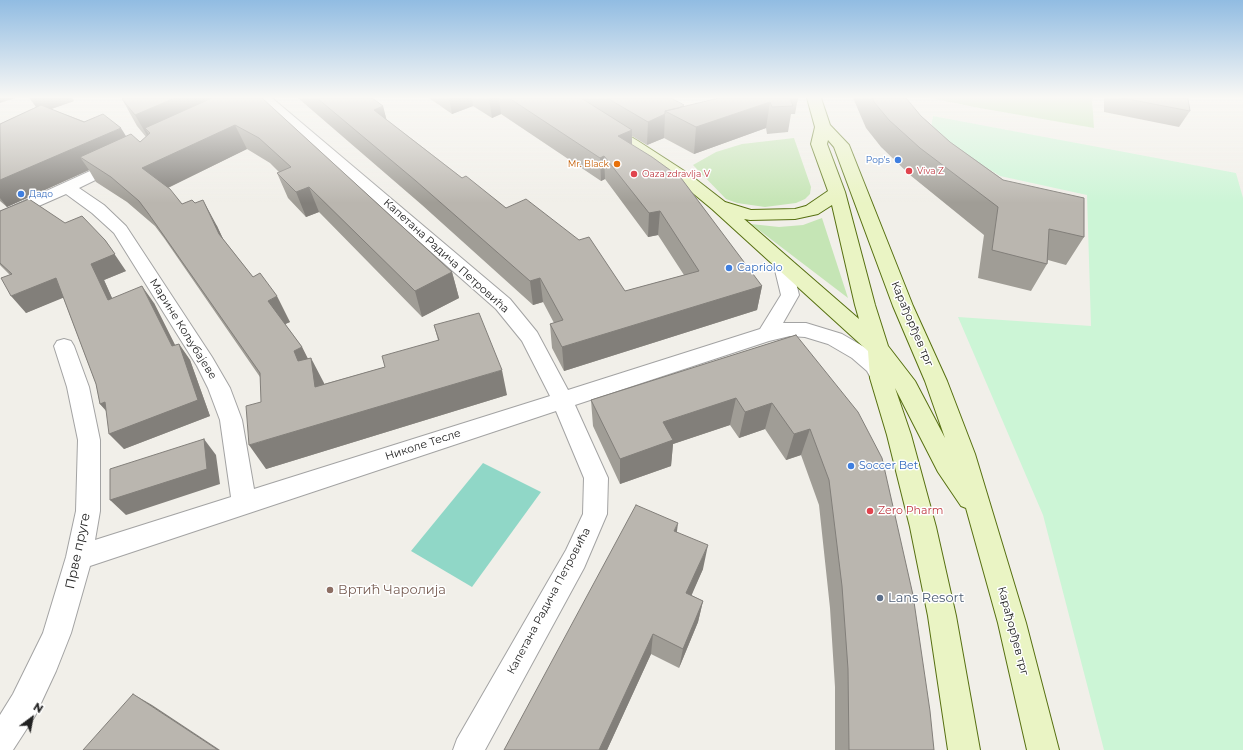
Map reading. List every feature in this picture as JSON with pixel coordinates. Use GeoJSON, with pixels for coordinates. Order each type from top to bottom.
{"type":"FeatureCollection","features":[{"type":"Feature","properties":{"kind":"main road"},"geometry":{"type":"LineString","coordinates":[[615,133],[668,166],[718,205],[878,348],[907,387],[947,465],[980,512]]}},
{"type":"Feature","properties":{"kind":"main road"},"geometry":{"type":"LineString","coordinates":[[822,133],[819,144],[837,192],[865,305],[878,348],[881,378],[899,435],[923,527],[942,616],[964,750]]}},
{"type":"Feature","properties":{"kind":"main road","name":"Карађорђев трг"},"geometry":{"type":"LineString","coordinates":[[829,133],[841,145],[903,306],[936,381],[963,454],[1012,623],[1043,750]]}},
{"type":"Feature","properties":{"kind":"main road"},"geometry":{"type":"LineString","coordinates":[[718,205],[750,215],[782,216],[812,210],[837,192]]}},
{"type":"Feature","properties":{"kind":"street","name":"Капетана Радича Петровића"},"geometry":{"type":"LineString","coordinates":[[306,133],[503,304],[530,337],[563,401],[596,478],[595,514],[575,558],[468,750]]}},
{"type":"Feature","properties":{"kind":"street"},"geometry":{"type":"LineString","coordinates":[[0,218],[131,158]]}},
{"type":"Feature","properties":{"kind":"street","name":"Марине Кољубајеве"},"geometry":{"type":"LineString","coordinates":[[67,187],[98,209],[120,230],[205,362],[219,388],[231,420],[244,502]]}},
{"type":"Feature","properties":{"kind":"street"},"geometry":{"type":"LineString","coordinates":[[767,334],[790,296],[789,285],[782,262]]}},
{"type":"Feature","properties":{"kind":"street","name":"Николе Тесле"},"geometry":{"type":"LineString","coordinates":[[79,557],[244,502],[563,401],[767,334],[790,329],[806,330],[835,339],[859,353],[874,366],[881,378]]}},
{"type":"Feature","properties":{"kind":"street","name":"Прве пруге"},"geometry":{"type":"LineString","coordinates":[[0,743],[24,705],[46,661],[66,608],[79,557],[88,511],[89,440],[78,387],[64,346]]}},
{"type":"Feature","properties":{"kind":"green space"},"geometry":{"type":"Polygon","coordinates":[[[930,133],[1023,133],[1236,173],[1243,198],[1243,750],[1104,750],[1043,515],[958,317],[1091,326],[1087,195],[1000,176],[930,133]]]}},
{"type":"Feature","properties":{"kind":"green space"},"geometry":{"type":"Polygon","coordinates":[[[794,138],[811,187],[810,194],[805,199],[796,203],[765,207],[737,203],[726,199],[693,165],[716,152],[742,144],[794,138]]]}},
{"type":"Feature","properties":{"kind":"green space"},"geometry":{"type":"Polygon","coordinates":[[[822,218],[848,298],[751,224],[779,227],[803,225],[822,218]]]}},
{"type":"Feature","properties":{"kind":"shaded area"},"geometry":{"type":"Polygon","coordinates":[[[483,463],[541,492],[472,587],[411,551],[483,463]]]}},
{"type":"Feature","properties":{"kind":"building"},"geometry":{"type":"Polygon","coordinates":[[[0,133],[109,133],[0,180],[0,133]]]}},
{"type":"Feature","properties":{"kind":"building"},"geometry":{"type":"Polygon","coordinates":[[[150,133],[218,133],[142,168],[170,189],[182,204],[192,200],[195,203],[203,200],[219,234],[253,277],[260,273],[277,296],[268,301],[302,347],[294,351],[298,361],[311,358],[315,387],[385,367],[382,356],[439,340],[434,325],[479,313],[502,370],[249,445],[246,406],[261,402],[260,373],[139,201],[111,177],[80,157],[131,134],[140,142],[150,133]]]}},
{"type":"Feature","properties":{"kind":"building"},"geometry":{"type":"Polygon","coordinates":[[[250,133],[300,133],[452,272],[415,291],[309,187],[296,192],[277,173],[291,167],[259,138],[250,133]]]}},
{"type":"Feature","properties":{"kind":"building"},"geometry":{"type":"Polygon","coordinates":[[[359,133],[404,133],[462,178],[466,176],[506,208],[526,199],[579,240],[589,237],[625,291],[699,271],[660,211],[649,213],[604,156],[600,158],[562,133],[625,133],[618,136],[652,157],[681,178],[762,286],[562,347],[550,324],[563,320],[540,278],[530,281],[359,133]]]}},
{"type":"Feature","properties":{"kind":"building"},"geometry":{"type":"Polygon","coordinates":[[[903,133],[940,133],[950,142],[1003,180],[1084,198],[1084,237],[1049,229],[1047,264],[992,250],[998,207],[920,148],[903,133]]]}},
{"type":"Feature","properties":{"kind":"building"},"geometry":{"type":"Polygon","coordinates":[[[29,199],[65,223],[82,216],[105,240],[115,254],[91,264],[108,300],[142,286],[172,346],[179,344],[198,400],[109,434],[105,402],[100,404],[96,384],[56,278],[11,296],[1,278],[12,274],[0,263],[0,211],[29,199]]]}},
{"type":"Feature","properties":{"kind":"building"},"geometry":{"type":"Polygon","coordinates":[[[796,335],[858,412],[882,458],[913,595],[930,711],[934,750],[849,750],[848,669],[842,586],[829,480],[810,429],[794,434],[772,403],[745,412],[736,398],[663,422],[673,440],[620,459],[591,400],[796,335]]]}},
{"type":"Feature","properties":{"kind":"building"},"geometry":{"type":"Polygon","coordinates":[[[204,439],[207,469],[110,500],[110,469],[204,439]]]}},
{"type":"Feature","properties":{"kind":"building"},"geometry":{"type":"Polygon","coordinates":[[[636,505],[678,523],[674,531],[708,545],[686,593],[703,601],[683,649],[653,634],[599,750],[504,750],[636,505]]]}},
{"type":"Feature","properties":{"kind":"building"},"geometry":{"type":"Polygon","coordinates":[[[133,694],[218,750],[83,750],[133,694]]]}},
{"type":"Feature","properties":{"kind":"place","name":"Pop's"},"geometry":{"type":"Point","coordinates":[898,160]}},
{"type":"Feature","properties":{"kind":"place","name":"Mr. Black"},"geometry":{"type":"Point","coordinates":[617,164]}},
{"type":"Feature","properties":{"kind":"place","name":"Viva Z"},"geometry":{"type":"Point","coordinates":[909,171]}},
{"type":"Feature","properties":{"kind":"place","name":"Oaza zdravlja V"},"geometry":{"type":"Point","coordinates":[634,174]}},
{"type":"Feature","properties":{"kind":"place","name":"Дадо"},"geometry":{"type":"Point","coordinates":[21,194]}},
{"type":"Feature","properties":{"kind":"place","name":"Capriolo"},"geometry":{"type":"Point","coordinates":[729,268]}},
{"type":"Feature","properties":{"kind":"place","name":"Soccer Bet"},"geometry":{"type":"Point","coordinates":[851,466]}},
{"type":"Feature","properties":{"kind":"place","name":"Zero Pharm"},"geometry":{"type":"Point","coordinates":[870,511]}},
{"type":"Feature","properties":{"kind":"place","name":"Вртић Чаролија"},"geometry":{"type":"Point","coordinates":[330,590]}},
{"type":"Feature","properties":{"kind":"place","name":"Lans Resort"},"geometry":{"type":"Point","coordinates":[880,598]}}]}
